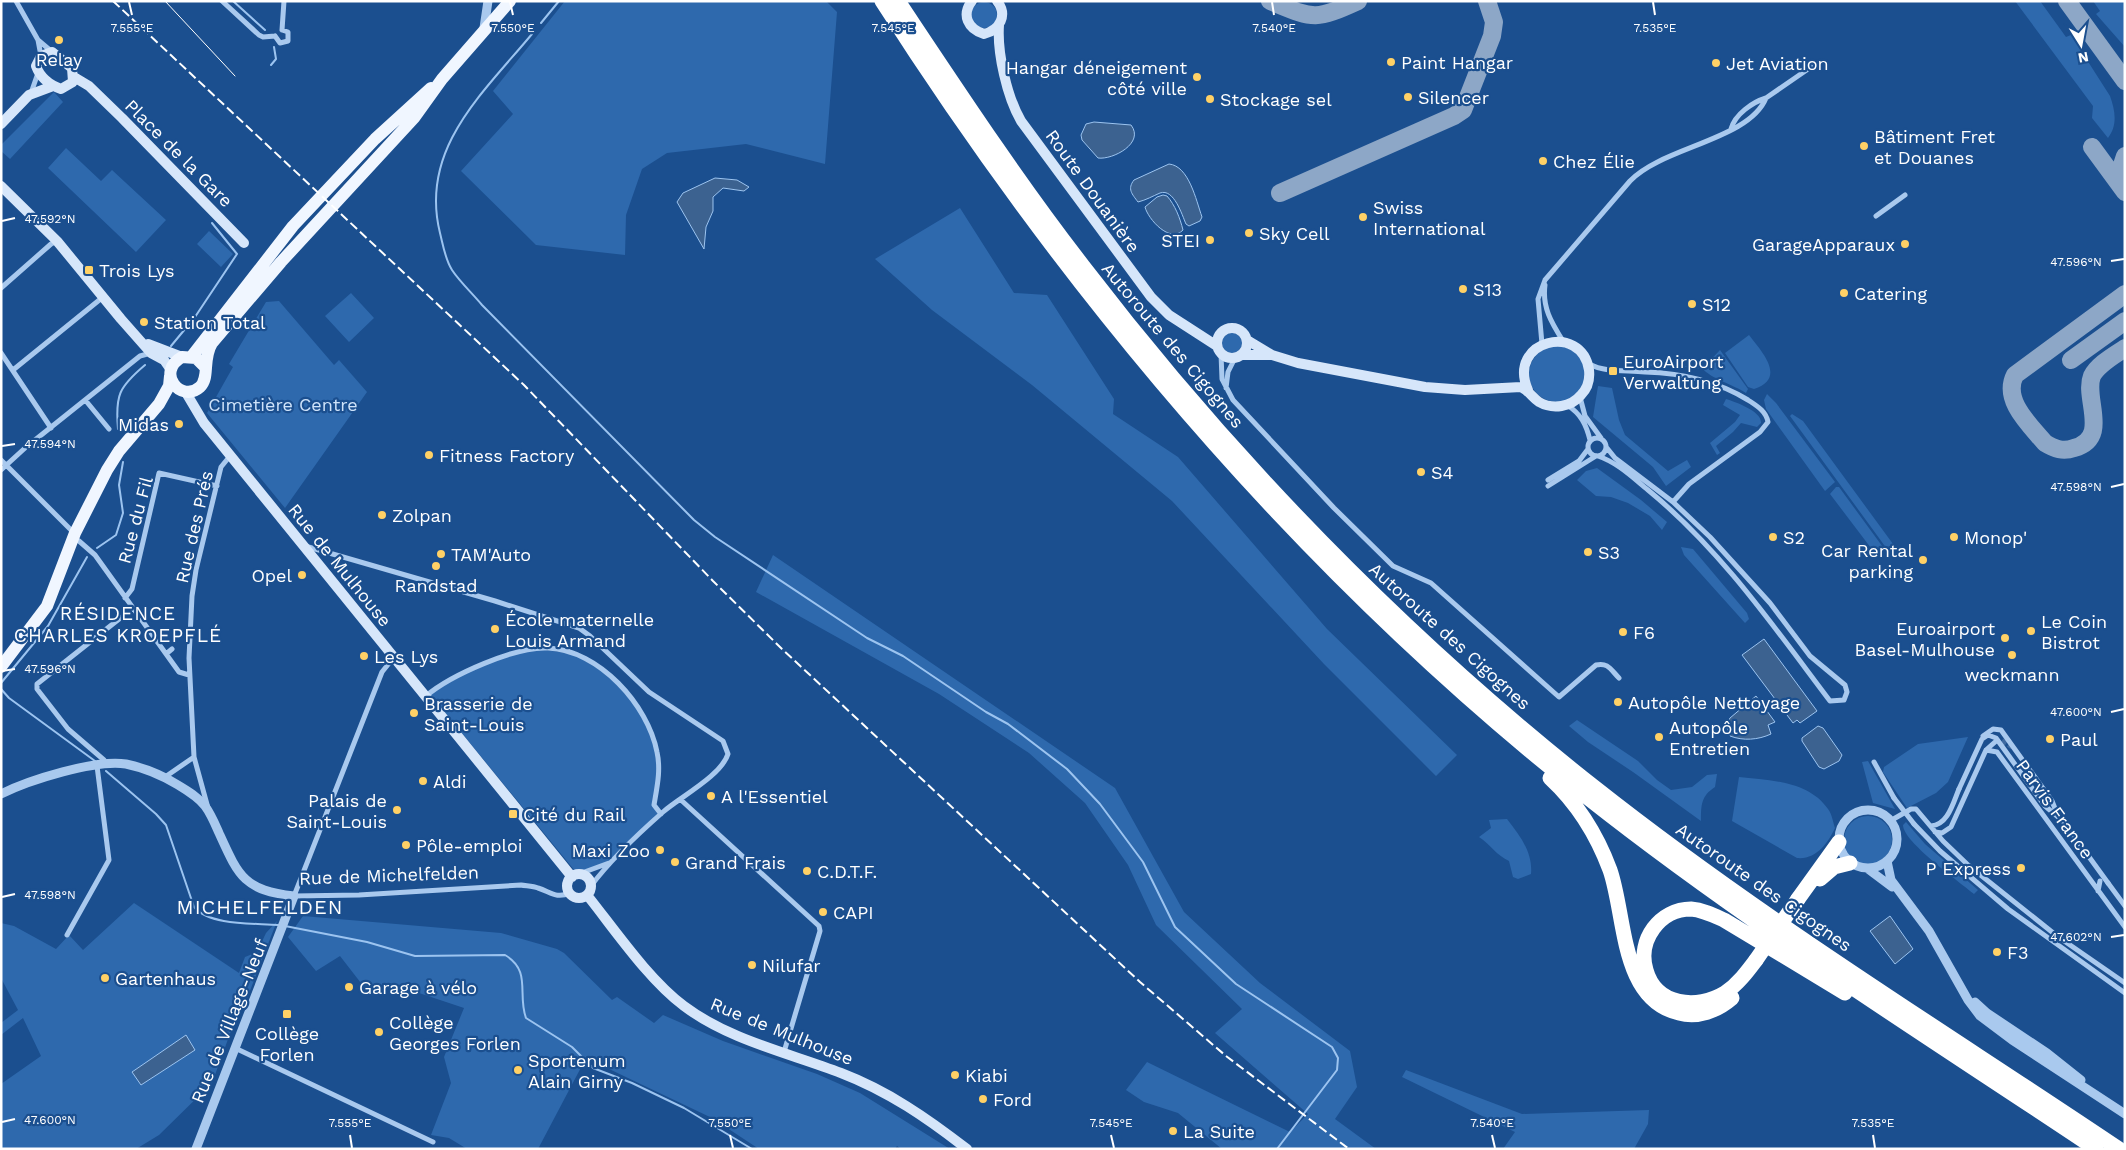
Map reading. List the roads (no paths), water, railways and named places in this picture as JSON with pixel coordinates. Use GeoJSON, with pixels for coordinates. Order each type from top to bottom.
{"type":"FeatureCollection","features":[{"type":"Feature","properties":{"kind":"highway"},"geometry":{"type":"LineString","coordinates":[[876,1],[898,26]]}},
{"type":"Feature","properties":{"kind":"highway","name":"Autoroute des Cigognes"},"geometry":{"type":"LineString","coordinates":[[882,1],[1044,234],[1164,387],[1272,508],[1339,576],[1497,723],[1588,798],[1732,904],[1925,1037],[2096,1149]]}},
{"type":"Feature","properties":{"kind":"highway","name":"Autoroute des Cigognes"},"geometry":{"type":"LineString","coordinates":[[898,1],[992,141],[1082,266],[1173,378],[1282,500],[1411,628],[1514,721],[1595,788],[1740,896],[2119,1149]]}},
{"type":"Feature","properties":{"kind":"highway"},"geometry":{"type":"LineString","coordinates":[[1497,723],[1562,789],[1594,836],[1615,888],[1633,970],[1639,984],[1649,998],[1665,1008],[1678,1013],[1708,1012],[1732,998],[1839,842]]}},
{"type":"Feature","properties":{"kind":"highway"},"geometry":{"type":"LineString","coordinates":[[1800,900],[1829,870],[1850,863]]}},
{"type":"Feature","properties":{"kind":"highway"},"geometry":{"type":"LineString","coordinates":[[1758,961],[1720,996],[1701,1002],[1684,1003],[1669,999],[1653,984],[1646,970],[1644,950],[1652,930],[1666,917],[1685,910],[1703,911],[1724,920],[1813,975],[1925,1037]]}},
{"type":"Feature","properties":{"kind":"main road"},"geometry":{"type":"LineString","coordinates":[[198,412],[199,388],[206,377],[204,366],[207,352],[212,343],[281,262],[414,118],[442,79],[510,1]]}},
{"type":"Feature","properties":{"kind":"main road","name":"Route Douanière"},"geometry":{"type":"LineString","coordinates":[[997,1],[1002,11],[999,25],[1000,52],[1013,103],[1026,128],[1152,297],[1169,315],[1192,329],[1219,350]]}},
{"type":"Feature","properties":{"kind":"main road","name":"Route Douanière"},"geometry":{"type":"LineString","coordinates":[[969,3],[966,17],[970,26],[984,34],[1000,52]]}},
{"type":"Feature","properties":{"kind":"main road"},"geometry":{"type":"LineString","coordinates":[[984,34],[999,25]]}},
{"type":"Feature","properties":{"kind":"main road"},"geometry":{"type":"LineString","coordinates":[[1,124],[29,95],[53,86],[38,73],[36,66],[41,56],[52,52],[72,68],[72,81]]}},
{"type":"Feature","properties":{"kind":"main road"},"geometry":{"type":"LineString","coordinates":[[1,666],[47,606],[107,470],[119,450],[159,404],[169,386],[171,373],[177,360],[187,357],[293,226],[375,139],[414,101],[442,79]]}},
{"type":"Feature","properties":{"kind":"main road","name":"Place de la Gare"},"geometry":{"type":"LineString","coordinates":[[53,86],[61,89],[72,81],[89,86],[244,243]]}},
{"type":"Feature","properties":{"kind":"main road"},"geometry":{"type":"LineString","coordinates":[[1,186],[58,241],[151,353],[164,360],[171,373],[174,385],[183,391]]}},
{"type":"Feature","properties":{"kind":"main road"},"geometry":{"type":"LineString","coordinates":[[1272,355],[1225,357],[1219,350],[1217,339],[1223,331],[1230,328],[1239,330],[1247,340],[1272,355],[1313,367],[1436,389],[1522,387],[1541,402],[1558,407],[1580,397],[1588,384],[1588,364],[1579,350],[1563,342],[1542,344],[1527,360],[1524,375],[1528,390]]}},
{"type":"Feature","properties":{"kind":"main road","name":"Route Douanière"},"geometry":{"type":"LineString","coordinates":[[1192,329],[1223,331]]}},
{"type":"Feature","properties":{"kind":"main road"},"geometry":{"type":"LineString","coordinates":[[1238,357],[1247,347],[1247,340]]}},
{"type":"Feature","properties":{"kind":"main road"},"geometry":{"type":"LineString","coordinates":[[141,341],[199,360],[204,366]]}},
{"type":"Feature","properties":{"kind":"main road"},"geometry":{"type":"LineString","coordinates":[[1495,388],[1524,375]]}},
{"type":"Feature","properties":{"kind":"main road"},"geometry":{"type":"LineString","coordinates":[[159,404],[183,391],[199,388]]}},
{"type":"Feature","properties":{"kind":"main road","name":"Rue de Mulhouse"},"geometry":{"type":"LineString","coordinates":[[183,391],[231,456],[426,696],[576,876]]}},
{"type":"Feature","properties":{"kind":"main road"},"geometry":{"type":"LineString","coordinates":[[576,876],[588,879],[589,890],[578,898],[570,893],[568,883],[576,876]]}},
{"type":"Feature","properties":{"kind":"main road","name":"Rue de Mulhouse"},"geometry":{"type":"LineString","coordinates":[[589,890],[666,991],[685,1007],[720,1026],[842,1074],[901,1101],[967,1149]]}},
{"type":"Feature","properties":{"kind":"street"},"geometry":{"type":"LineString","coordinates":[[16,1],[38,40],[41,56]]}},
{"type":"Feature","properties":{"kind":"street"},"geometry":{"type":"LineString","coordinates":[[222,1],[263,37],[275,36],[282,30],[284,1]]}},
{"type":"Feature","properties":{"kind":"street"},"geometry":{"type":"LineString","coordinates":[[483,33],[488,1]]}},
{"type":"Feature","properties":{"kind":"street"},"geometry":{"type":"LineString","coordinates":[[275,36],[280,43],[288,41],[288,32],[282,30]]}},
{"type":"Feature","properties":{"kind":"street"},"geometry":{"type":"LineString","coordinates":[[38,40],[52,52]]}},
{"type":"Feature","properties":{"kind":"street"},"geometry":{"type":"LineString","coordinates":[[1542,344],[1538,299],[1545,280],[1630,181],[1644,168],[1745,123],[1764,105],[1766,98],[1811,67]]}},
{"type":"Feature","properties":{"kind":"street"},"geometry":{"type":"LineString","coordinates":[[29,95],[36,83],[38,73]]}},
{"type":"Feature","properties":{"kind":"street"},"geometry":{"type":"LineString","coordinates":[[1876,216],[1905,196]]}},
{"type":"Feature","properties":{"kind":"street"},"geometry":{"type":"LineString","coordinates":[[1,288],[51,244],[58,241]]}},
{"type":"Feature","properties":{"kind":"street"},"geometry":{"type":"LineString","coordinates":[[1545,280],[1543,299],[1548,316],[1563,342]]}},
{"type":"Feature","properties":{"kind":"street"},"geometry":{"type":"LineString","coordinates":[[13,370],[103,297]]}},
{"type":"Feature","properties":{"kind":"street"},"geometry":{"type":"LineString","coordinates":[[140,356],[141,341]]}},
{"type":"Feature","properties":{"kind":"street"},"geometry":{"type":"LineString","coordinates":[[1219,350],[1222,379],[1233,400],[1334,508],[1393,566],[1431,583],[1559,697],[1596,665],[1604,663],[1619,678]]}},
{"type":"Feature","properties":{"kind":"street"},"geometry":{"type":"LineString","coordinates":[[1,353],[51,428]]}},
{"type":"Feature","properties":{"kind":"street"},"geometry":{"type":"LineString","coordinates":[[1,470],[140,356],[151,353]]}},
{"type":"Feature","properties":{"kind":"street"},"geometry":{"type":"LineString","coordinates":[[1226,389],[1228,372],[1238,357]]}},
{"type":"Feature","properties":{"kind":"street"},"geometry":{"type":"LineString","coordinates":[[1588,364],[1610,370],[1657,372],[1694,377],[1739,394],[1765,412],[1768,422],[1760,432],[1689,484],[1673,502]]}},
{"type":"Feature","properties":{"kind":"street"},"geometry":{"type":"LineString","coordinates":[[1580,397],[1585,416],[1606,442],[1607,448],[1615,458],[1673,502],[1746,575],[1810,656],[1845,685],[1847,692],[1844,700],[1830,701],[1732,574],[1684,520],[1620,468],[1588,449]]}},
{"type":"Feature","properties":{"kind":"street"},"geometry":{"type":"LineString","coordinates":[[86,401],[109,429]]}},
{"type":"Feature","properties":{"kind":"street"},"geometry":{"type":"LineString","coordinates":[[1548,480],[1579,461],[1588,449],[1590,440],[1584,422],[1578,412],[1566,405]]}},
{"type":"Feature","properties":{"kind":"street"},"geometry":{"type":"LineString","coordinates":[[1590,440],[1601,438]]}},
{"type":"Feature","properties":{"kind":"street"},"geometry":{"type":"LineString","coordinates":[[1548,486],[1605,453],[1607,448]]}},
{"type":"Feature","properties":{"kind":"street","name":"Rue des Prés"},"geometry":{"type":"LineString","coordinates":[[210,813],[194,757],[189,675],[192,596],[221,467],[231,456]]}},
{"type":"Feature","properties":{"kind":"street"},"geometry":{"type":"LineString","coordinates":[[1,460],[95,555],[179,672],[189,675]]}},
{"type":"Feature","properties":{"kind":"street","name":"Rue du Fil"},"geometry":{"type":"LineString","coordinates":[[126,598],[132,590],[160,473],[217,486]]}},
{"type":"Feature","properties":{"kind":"street"},"geometry":{"type":"LineString","coordinates":[[304,546],[495,601],[585,632],[649,692],[720,738],[726,745],[728,754],[724,762],[661,814],[614,861],[589,890]]}},
{"type":"Feature","properties":{"kind":"street"},"geometry":{"type":"LineString","coordinates":[[67,935],[109,865],[101,766],[99,754],[68,729],[37,684],[133,608]]}},
{"type":"Feature","properties":{"kind":"street"},"geometry":{"type":"LineString","coordinates":[[426,696],[500,656],[516,651],[547,647],[584,658],[618,683],[642,712],[653,736],[658,753],[659,770],[654,805],[661,814]]}},
{"type":"Feature","properties":{"kind":"street"},"geometry":{"type":"LineString","coordinates":[[166,654],[172,649]]}},
{"type":"Feature","properties":{"kind":"street","name":"Rue de Village-Neuf"},"geometry":{"type":"LineString","coordinates":[[196,1149],[382,672],[394,657]]}},
{"type":"Feature","properties":{"kind":"street"},"geometry":{"type":"LineString","coordinates":[[1931,826],[1936,826],[1945,820],[1985,733],[1993,729],[2001,730],[2052,801],[2058,817]]}},
{"type":"Feature","properties":{"kind":"street"},"geometry":{"type":"LineString","coordinates":[[1982,739],[1988,735],[1996,738],[2045,806],[2058,817],[2125,906]]}},
{"type":"Feature","properties":{"kind":"street"},"geometry":{"type":"LineString","coordinates":[[1935,832],[1942,833],[1951,826],[1986,750],[1995,742]]}},
{"type":"Feature","properties":{"kind":"street","name":"Parvis France"},"geometry":{"type":"LineString","coordinates":[[1986,750],[1997,752],[2125,928]]}},
{"type":"Feature","properties":{"kind":"street"},"geometry":{"type":"LineString","coordinates":[[165,777],[194,757]]}},
{"type":"Feature","properties":{"kind":"street"},"geometry":{"type":"LineString","coordinates":[[1874,762],[1894,798],[1914,824],[1940,851],[2008,909],[2125,993]]}},
{"type":"Feature","properties":{"kind":"street","name":"Rue de Michelfelden"},"geometry":{"type":"LineString","coordinates":[[1,794],[40,778],[101,766],[124,764],[165,777],[199,799],[210,813],[242,877],[259,889],[294,896],[359,895],[521,886],[538,888],[552,896],[570,893]]}},
{"type":"Feature","properties":{"kind":"street"},"geometry":{"type":"LineString","coordinates":[[199,799],[203,785]]}},
{"type":"Feature","properties":{"kind":"street"},"geometry":{"type":"LineString","coordinates":[[680,800],[819,926],[820,931],[784,1052]]}},
{"type":"Feature","properties":{"kind":"street"},"geometry":{"type":"LineString","coordinates":[[1890,820],[1911,809],[1916,809],[1955,853],[2021,908],[2057,936],[2125,983]]}},
{"type":"Feature","properties":{"kind":"street"},"geometry":{"type":"LineString","coordinates":[[1868,869],[1887,861],[1896,848],[1897,842],[1890,820],[1874,810],[1856,812],[1844,822],[1838,836],[1842,853],[1850,863],[1868,869],[1899,894]]}},
{"type":"Feature","properties":{"kind":"street"},"geometry":{"type":"LineString","coordinates":[[576,876],[614,861]]}},
{"type":"Feature","properties":{"kind":"street"},"geometry":{"type":"LineString","coordinates":[[1887,861],[1888,876],[1899,894],[1928,931],[1972,1007],[1980,1016],[2012,1040],[2125,1114]]}},
{"type":"Feature","properties":{"kind":"street"},"geometry":{"type":"LineString","coordinates":[[2098,891],[2100,881]]}},
{"type":"Feature","properties":{"kind":"street"},"geometry":{"type":"LineString","coordinates":[[1960,986],[1980,1007],[2079,1078],[2098,1096]]}},
{"type":"Feature","properties":{"kind":"street"},"geometry":{"type":"LineString","coordinates":[[2012,1040],[2027,1039]]}},
{"type":"Feature","properties":{"kind":"street"},"geometry":{"type":"LineString","coordinates":[[234,1048],[433,1142]]}},
{"type":"Feature","properties":{"kind":"waterway"},"geometry":{"type":"LineString","coordinates":[[233,1],[265,30]]}},
{"type":"Feature","properties":{"kind":"waterway"},"geometry":{"type":"LineString","coordinates":[[541,23],[559,1]]}},
{"type":"Feature","properties":{"kind":"waterway"},"geometry":{"type":"LineString","coordinates":[[532,34],[476,101],[460,124],[447,149],[439,175],[436,203],[443,247],[452,270],[482,305],[694,520],[715,537],[867,638],[903,656],[986,712],[1008,724],[1067,769],[1100,804],[1143,862],[1175,927],[1236,984],[1332,1047],[1338,1058],[1337,1070],[1277,1149]]}},
{"type":"Feature","properties":{"kind":"waterway"},"geometry":{"type":"LineString","coordinates":[[271,65],[276,59],[274,47]]}},
{"type":"Feature","properties":{"kind":"waterway"},"geometry":{"type":"LineString","coordinates":[[171,346],[195,317],[237,254],[212,223]]}},
{"type":"Feature","properties":{"kind":"waterway"},"geometry":{"type":"LineString","coordinates":[[118,429],[117,408],[121,392],[129,380],[145,365]]}},
{"type":"Feature","properties":{"kind":"waterway"},"geometry":{"type":"LineString","coordinates":[[97,548],[116,535],[123,513],[119,485],[123,462]]}},
{"type":"Feature","properties":{"kind":"waterway"},"geometry":{"type":"LineString","coordinates":[[1,683],[48,626],[87,557]]}},
{"type":"Feature","properties":{"kind":"waterway"},"geometry":{"type":"LineString","coordinates":[[1,689],[9,698],[95,761]]}},
{"type":"Feature","properties":{"kind":"waterway"},"geometry":{"type":"LineString","coordinates":[[106,771],[166,825],[194,907],[201,913],[222,921],[278,925]]}},
{"type":"Feature","properties":{"kind":"waterway"},"geometry":{"type":"LineString","coordinates":[[285,926],[367,942],[415,956],[505,955],[513,961],[521,976],[526,1018],[572,1047],[593,1068],[632,1083],[684,1108],[752,1149]]}},
{"type":"Feature","properties":{"kind":"tunnel"},"geometry":{"type":"LineString","coordinates":[[1995,742],[2001,740],[2012,747]]}},
{"type":"Feature","properties":{"kind":"tram line"},"geometry":{"type":"LineString","coordinates":[[165,1],[235,76]]}},
{"type":"Feature","properties":{"kind":"railway"},"geometry":{"type":"LineString","coordinates":[[113,1],[524,385],[713,581],[782,649],[1140,982],[1226,1056],[1349,1149]]}},
{"type":"Feature","properties":{"kind":"place","name":"Relay"},"geometry":{"type":"Point","coordinates":[59,40]}},
{"type":"Feature","properties":{"kind":"place","name":"Paint Hangar"},"geometry":{"type":"Point","coordinates":[1391,62]}},
{"type":"Feature","properties":{"kind":"place","name":"Jet Aviation"},"geometry":{"type":"Point","coordinates":[1716,63]}},
{"type":"Feature","properties":{"kind":"place","name":"Hangar déneigement côté ville"},"geometry":{"type":"Point","coordinates":[1197,77]}},
{"type":"Feature","properties":{"kind":"place","name":"Silencer"},"geometry":{"type":"Point","coordinates":[1408,97]}},
{"type":"Feature","properties":{"kind":"place","name":"Stockage sel"},"geometry":{"type":"Point","coordinates":[1210,99]}},
{"type":"Feature","properties":{"kind":"place","name":"Bâtiment Fret et Douanes"},"geometry":{"type":"Point","coordinates":[1864,146]}},
{"type":"Feature","properties":{"kind":"place","name":"Chez Élie"},"geometry":{"type":"Point","coordinates":[1543,161]}},
{"type":"Feature","properties":{"kind":"place","name":"Swiss International"},"geometry":{"type":"Point","coordinates":[1363,217]}},
{"type":"Feature","properties":{"kind":"place","name":"Sky Cell"},"geometry":{"type":"Point","coordinates":[1249,233]}},
{"type":"Feature","properties":{"kind":"place","name":"STEI"},"geometry":{"type":"Point","coordinates":[1210,240]}},
{"type":"Feature","properties":{"kind":"place","name":"GarageApparaux"},"geometry":{"type":"Point","coordinates":[1905,244]}},
{"type":"Feature","properties":{"kind":"place","name":"Trois Lys"},"geometry":{"type":"Point","coordinates":[89,270]}},
{"type":"Feature","properties":{"kind":"place","name":"S13"},"geometry":{"type":"Point","coordinates":[1463,289]}},
{"type":"Feature","properties":{"kind":"place","name":"Catering"},"geometry":{"type":"Point","coordinates":[1844,293]}},
{"type":"Feature","properties":{"kind":"place","name":"S12"},"geometry":{"type":"Point","coordinates":[1692,304]}},
{"type":"Feature","properties":{"kind":"place","name":"Station Total"},"geometry":{"type":"Point","coordinates":[144,322]}},
{"type":"Feature","properties":{"kind":"place","name":"EuroAirport Verwaltung"},"geometry":{"type":"Point","coordinates":[1613,371]}},
{"type":"Feature","properties":{"kind":"place","name":"Midas"},"geometry":{"type":"Point","coordinates":[179,424]}},
{"type":"Feature","properties":{"kind":"place","name":"Fitness Factory"},"geometry":{"type":"Point","coordinates":[429,455]}},
{"type":"Feature","properties":{"kind":"place","name":"S4"},"geometry":{"type":"Point","coordinates":[1421,472]}},
{"type":"Feature","properties":{"kind":"place","name":"Zolpan"},"geometry":{"type":"Point","coordinates":[382,515]}},
{"type":"Feature","properties":{"kind":"place","name":"S2"},"geometry":{"type":"Point","coordinates":[1773,537]}},
{"type":"Feature","properties":{"kind":"place","name":"Monop'"},"geometry":{"type":"Point","coordinates":[1954,537]}},
{"type":"Feature","properties":{"kind":"place","name":"S3"},"geometry":{"type":"Point","coordinates":[1588,552]}},
{"type":"Feature","properties":{"kind":"place","name":"TAM'Auto"},"geometry":{"type":"Point","coordinates":[441,554]}},
{"type":"Feature","properties":{"kind":"place","name":"Car Rental parking"},"geometry":{"type":"Point","coordinates":[1923,560]}},
{"type":"Feature","properties":{"kind":"place","name":"Randstad"},"geometry":{"type":"Point","coordinates":[436,566]}},
{"type":"Feature","properties":{"kind":"place","name":"Opel"},"geometry":{"type":"Point","coordinates":[302,575]}},
{"type":"Feature","properties":{"kind":"place","name":"École maternelle Louis Armand"},"geometry":{"type":"Point","coordinates":[495,629]}},
{"type":"Feature","properties":{"kind":"place","name":"Le Coin Bistrot"},"geometry":{"type":"Point","coordinates":[2031,631]}},
{"type":"Feature","properties":{"kind":"place","name":"F6"},"geometry":{"type":"Point","coordinates":[1623,632]}},
{"type":"Feature","properties":{"kind":"place","name":"Euroairport Basel-Mulhouse"},"geometry":{"type":"Point","coordinates":[2005,638]}},
{"type":"Feature","properties":{"kind":"place","name":"weckmann"},"geometry":{"type":"Point","coordinates":[2012,655]}},
{"type":"Feature","properties":{"kind":"place","name":"Les Lys"},"geometry":{"type":"Point","coordinates":[364,656]}},
{"type":"Feature","properties":{"kind":"place","name":"Autopôle Nettoyage"},"geometry":{"type":"Point","coordinates":[1618,702]}},
{"type":"Feature","properties":{"kind":"place","name":"Brasserie de Saint-Louis"},"geometry":{"type":"Point","coordinates":[414,713]}},
{"type":"Feature","properties":{"kind":"place","name":"Autopôle Entretien"},"geometry":{"type":"Point","coordinates":[1659,737]}},
{"type":"Feature","properties":{"kind":"place","name":"Paul"},"geometry":{"type":"Point","coordinates":[2050,739]}},
{"type":"Feature","properties":{"kind":"place","name":"Aldi"},"geometry":{"type":"Point","coordinates":[423,781]}},
{"type":"Feature","properties":{"kind":"place","name":"A l'Essentiel"},"geometry":{"type":"Point","coordinates":[711,796]}},
{"type":"Feature","properties":{"kind":"place","name":"Palais de Saint-Louis"},"geometry":{"type":"Point","coordinates":[397,810]}},
{"type":"Feature","properties":{"kind":"place","name":"Cité du Rail"},"geometry":{"type":"Point","coordinates":[513,814]}},
{"type":"Feature","properties":{"kind":"place","name":"Pôle-emploi"},"geometry":{"type":"Point","coordinates":[406,845]}},
{"type":"Feature","properties":{"kind":"place","name":"Maxi Zoo"},"geometry":{"type":"Point","coordinates":[660,850]}},
{"type":"Feature","properties":{"kind":"place","name":"Grand Frais"},"geometry":{"type":"Point","coordinates":[675,862]}},
{"type":"Feature","properties":{"kind":"place","name":"P Express"},"geometry":{"type":"Point","coordinates":[2021,868]}},
{"type":"Feature","properties":{"kind":"place","name":"C.D.T.F."},"geometry":{"type":"Point","coordinates":[807,871]}},
{"type":"Feature","properties":{"kind":"place","name":"CAPI"},"geometry":{"type":"Point","coordinates":[823,912]}},
{"type":"Feature","properties":{"kind":"place","name":"F3"},"geometry":{"type":"Point","coordinates":[1997,952]}},
{"type":"Feature","properties":{"kind":"place","name":"Nilufar"},"geometry":{"type":"Point","coordinates":[752,965]}},
{"type":"Feature","properties":{"kind":"place","name":"Gartenhaus"},"geometry":{"type":"Point","coordinates":[105,978]}},
{"type":"Feature","properties":{"kind":"place","name":"Garage à vélo"},"geometry":{"type":"Point","coordinates":[349,987]}},
{"type":"Feature","properties":{"kind":"place","name":"Collège Forlen"},"geometry":{"type":"Point","coordinates":[287,1014]}},
{"type":"Feature","properties":{"kind":"place","name":"Collège Georges Forlen"},"geometry":{"type":"Point","coordinates":[379,1032]}},
{"type":"Feature","properties":{"kind":"place","name":"Sportenum Alain Girny"},"geometry":{"type":"Point","coordinates":[518,1070]}},
{"type":"Feature","properties":{"kind":"place","name":"Kiabi"},"geometry":{"type":"Point","coordinates":[955,1075]}},
{"type":"Feature","properties":{"kind":"place","name":"Ford"},"geometry":{"type":"Point","coordinates":[983,1099]}},
{"type":"Feature","properties":{"kind":"place","name":"La Suite"},"geometry":{"type":"Point","coordinates":[1173,1131]}},
{"type":"Feature","properties":{"kind":"district","name":"RÉSIDENCE CHARLES KROEPFLÉ"},"geometry":{"type":"Point","coordinates":[118,624]}},
{"type":"Feature","properties":{"kind":"district","name":"MICHELFELDEN"},"geometry":{"type":"Point","coordinates":[260,907]}},
{"type":"Feature","properties":{"kind":"park label","name":"Cimetière Centre"},"geometry":{"type":"Point","coordinates":[283,404]}}]}
